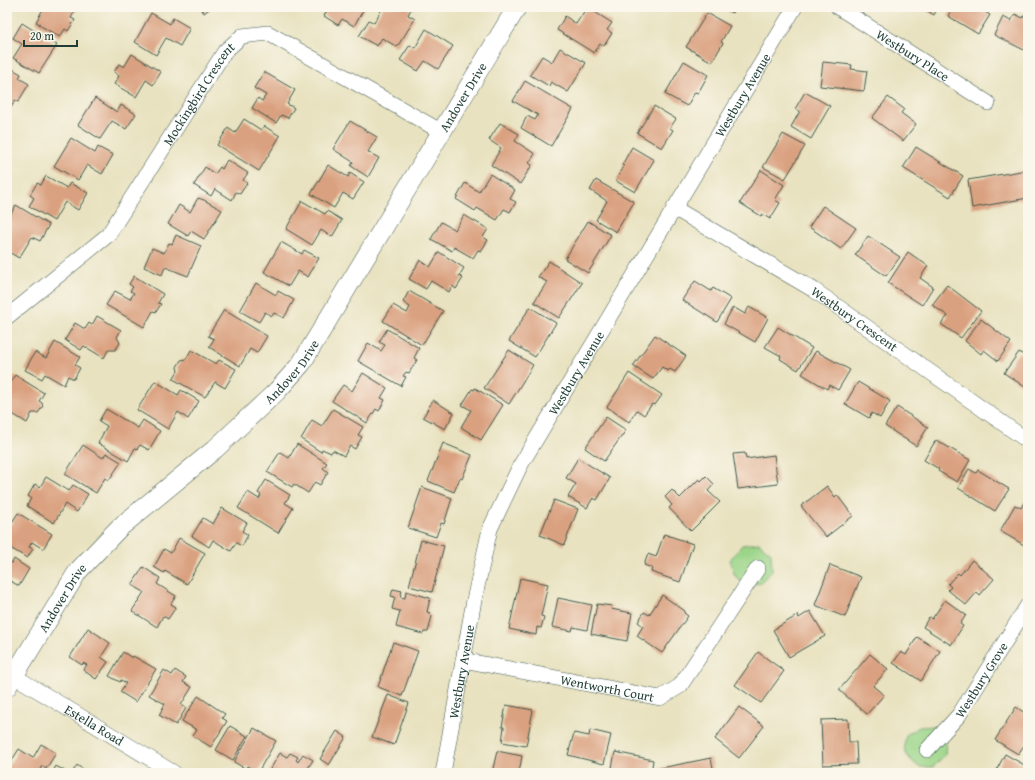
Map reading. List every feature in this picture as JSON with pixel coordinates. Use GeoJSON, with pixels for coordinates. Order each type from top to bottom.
{"type":"FeatureCollection","features":[{"type":"Feature","properties":{"kind":"street","name":"Andover Drive"},"geometry":{"type":"LineString","coordinates":[[10,681],[78,571],[119,528],[215,449],[277,391],[301,364],[517,7]]}},
{"type":"Feature","properties":{"kind":"street","name":"Westbury Avenue"},"geometry":{"type":"LineString","coordinates":[[443,773],[474,600],[490,530],[516,473],[795,7]]}},
{"type":"Feature","properties":{"kind":"street","name":"Westbury Place"},"geometry":{"type":"LineString","coordinates":[[838,7],[988,103]]}},
{"type":"Feature","properties":{"kind":"street","name":"Mockingbird Crescent"},"geometry":{"type":"LineString","coordinates":[[7,317],[108,234],[225,51],[242,36],[268,33],[442,132]]}},
{"type":"Feature","properties":{"kind":"street","name":"Westbury Crescent"},"geometry":{"type":"LineString","coordinates":[[674,208],[814,290],[1028,441]]}},
{"type":"Feature","properties":{"kind":"street","name":"Wentworth Court"},"geometry":{"type":"LineString","coordinates":[[463,660],[660,698],[680,686],[758,568]]}},
{"type":"Feature","properties":{"kind":"street","name":"Westbury Grove"},"geometry":{"type":"LineString","coordinates":[[927,750],[959,715],[1028,605]]}},
{"type":"Feature","properties":{"kind":"street","name":"Estella Road"},"geometry":{"type":"LineString","coordinates":[[10,681],[174,773]]}},
{"type":"Feature","properties":{"kind":"green space"},"geometry":{"type":"Polygon","coordinates":[[[759,543],[771,553],[772,570],[760,583],[745,585],[735,576],[730,560],[742,545],[759,543]]]}},
{"type":"Feature","properties":{"kind":"green space"},"geometry":{"type":"Polygon","coordinates":[[[935,726],[946,740],[945,755],[933,767],[919,767],[906,754],[906,735],[919,727],[935,726]]]}},
{"type":"Feature","properties":{"kind":"building"},"geometry":{"type":"Polygon","coordinates":[[[44,7],[72,7],[76,9],[71,18],[75,20],[68,31],[65,29],[60,37],[36,22],[44,7]]]}},
{"type":"Feature","properties":{"kind":"building"},"geometry":{"type":"Polygon","coordinates":[[[200,7],[212,7],[204,13],[200,7]]]}},
{"type":"Feature","properties":{"kind":"building"},"geometry":{"type":"Polygon","coordinates":[[[329,7],[365,7],[354,26],[342,19],[338,25],[324,16],[329,7]]]}},
{"type":"Feature","properties":{"kind":"building"},"geometry":{"type":"Polygon","coordinates":[[[383,7],[407,7],[411,9],[408,15],[415,19],[397,47],[382,38],[377,46],[359,36],[369,20],[374,23],[383,7]]]}},
{"type":"Feature","properties":{"kind":"building"},"geometry":{"type":"Polygon","coordinates":[[[587,7],[612,23],[607,30],[612,33],[604,46],[600,44],[594,53],[557,30],[565,16],[576,24],[587,7]]]}},
{"type":"Feature","properties":{"kind":"building"},"geometry":{"type":"Polygon","coordinates":[[[721,7],[735,7],[732,13],[721,7]]]}},
{"type":"Feature","properties":{"kind":"building"},"geometry":{"type":"Polygon","coordinates":[[[921,7],[938,7],[934,15],[921,7]]]}},
{"type":"Feature","properties":{"kind":"building"},"geometry":{"type":"Polygon","coordinates":[[[953,7],[982,7],[980,9],[990,15],[978,34],[948,16],[953,7]]]}},
{"type":"Feature","properties":{"kind":"building"},"geometry":{"type":"Polygon","coordinates":[[[1028,8],[1028,47],[1026,51],[994,35],[1003,17],[1011,21],[1015,14],[1023,18],[1028,8]]]}},
{"type":"Feature","properties":{"kind":"building"},"geometry":{"type":"Polygon","coordinates":[[[151,13],[170,24],[173,18],[190,28],[180,46],[166,38],[156,55],[135,42],[151,13]]]}},
{"type":"Feature","properties":{"kind":"building"},"geometry":{"type":"Polygon","coordinates":[[[707,13],[730,26],[721,42],[723,43],[712,62],[686,47],[707,13]]]}},
{"type":"Feature","properties":{"kind":"building"},"geometry":{"type":"Polygon","coordinates":[[[22,23],[57,45],[39,73],[13,58],[22,44],[13,38],[22,23]]]}},
{"type":"Feature","properties":{"kind":"building"},"geometry":{"type":"Polygon","coordinates":[[[426,29],[453,46],[438,69],[425,61],[418,71],[400,60],[410,45],[415,48],[426,29]]]}},
{"type":"Feature","properties":{"kind":"building"},"geometry":{"type":"Polygon","coordinates":[[[560,48],[586,63],[568,92],[551,82],[549,86],[530,75],[542,56],[552,62],[560,48]]]}},
{"type":"Feature","properties":{"kind":"building"},"geometry":{"type":"Polygon","coordinates":[[[132,54],[161,72],[153,85],[146,80],[136,97],[114,84],[119,76],[114,72],[119,64],[124,67],[132,54]]]}},
{"type":"Feature","properties":{"kind":"building"},"geometry":{"type":"Polygon","coordinates":[[[684,61],[708,75],[698,93],[695,92],[687,106],[665,94],[684,61]]]}},
{"type":"Feature","properties":{"kind":"building"},"geometry":{"type":"Polygon","coordinates":[[[823,62],[852,65],[851,69],[867,71],[864,91],[820,86],[823,62]]]}},
{"type":"Feature","properties":{"kind":"building"},"geometry":{"type":"Polygon","coordinates":[[[7,66],[21,74],[19,78],[29,84],[18,102],[15,100],[11,108],[7,106],[7,66]]]}},
{"type":"Feature","properties":{"kind":"building"},"geometry":{"type":"Polygon","coordinates":[[[264,72],[295,90],[287,104],[294,108],[288,118],[281,115],[276,123],[252,108],[258,98],[262,101],[266,95],[254,88],[264,72]]]}},
{"type":"Feature","properties":{"kind":"building"},"geometry":{"type":"Polygon","coordinates":[[[525,81],[573,109],[551,146],[521,128],[527,116],[535,120],[538,115],[513,101],[525,81]]]}},
{"type":"Feature","properties":{"kind":"building"},"geometry":{"type":"Polygon","coordinates":[[[805,92],[830,106],[811,139],[791,127],[800,111],[795,109],[805,92]]]}},
{"type":"Feature","properties":{"kind":"building"},"geometry":{"type":"Polygon","coordinates":[[[888,97],[904,109],[901,113],[916,124],[903,141],[872,118],[888,97]]]}},
{"type":"Feature","properties":{"kind":"building"},"geometry":{"type":"Polygon","coordinates":[[[95,98],[117,112],[121,105],[136,114],[126,129],[112,121],[100,139],[78,125],[95,98]]]}},
{"type":"Feature","properties":{"kind":"building"},"geometry":{"type":"Polygon","coordinates":[[[654,106],[676,119],[670,128],[673,130],[662,148],[637,133],[654,106]]]}},
{"type":"Feature","properties":{"kind":"building"},"geometry":{"type":"Polygon","coordinates":[[[7,117],[11,119],[7,126],[7,117]]]}},
{"type":"Feature","properties":{"kind":"building"},"geometry":{"type":"Polygon","coordinates":[[[244,119],[261,130],[264,126],[280,136],[259,171],[217,145],[228,128],[235,133],[244,119]]]}},
{"type":"Feature","properties":{"kind":"building"},"geometry":{"type":"Polygon","coordinates":[[[350,121],[377,137],[368,152],[379,158],[368,177],[351,166],[353,162],[333,149],[350,121]]]}},
{"type":"Feature","properties":{"kind":"building"},"geometry":{"type":"Polygon","coordinates":[[[500,123],[519,134],[515,141],[535,154],[529,163],[532,165],[520,184],[491,165],[501,148],[489,140],[500,123]]]}},
{"type":"Feature","properties":{"kind":"building"},"geometry":{"type":"Polygon","coordinates":[[[783,134],[805,146],[785,179],[763,167],[783,134]]]}},
{"type":"Feature","properties":{"kind":"building"},"geometry":{"type":"Polygon","coordinates":[[[71,138],[95,153],[98,147],[113,155],[102,174],[87,165],[78,180],[54,166],[71,138]]]}},
{"type":"Feature","properties":{"kind":"building"},"geometry":{"type":"Polygon","coordinates":[[[632,147],[654,160],[635,192],[616,181],[624,166],[622,165],[632,147]]]}},
{"type":"Feature","properties":{"kind":"building"},"geometry":{"type":"Polygon","coordinates":[[[916,147],[963,176],[950,197],[903,168],[916,147]]]}},
{"type":"Feature","properties":{"kind":"building"},"geometry":{"type":"Polygon","coordinates":[[[227,160],[248,173],[243,180],[247,183],[240,194],[236,192],[232,200],[215,189],[211,196],[194,185],[205,167],[215,174],[220,167],[222,169],[227,160]]]}},
{"type":"Feature","properties":{"kind":"building"},"geometry":{"type":"Polygon","coordinates":[[[328,165],[348,177],[350,173],[364,182],[353,199],[343,193],[334,208],[311,194],[328,165]]]}},
{"type":"Feature","properties":{"kind":"building"},"geometry":{"type":"Polygon","coordinates":[[[761,170],[784,185],[775,200],[780,203],[770,219],[762,214],[761,216],[740,203],[761,170]]]}},
{"type":"Feature","properties":{"kind":"building"},"geometry":{"type":"Polygon","coordinates":[[[1027,170],[1028,198],[972,208],[968,180],[1027,170]]]}},
{"type":"Feature","properties":{"kind":"building"},"geometry":{"type":"Polygon","coordinates":[[[490,174],[515,190],[510,199],[516,202],[510,212],[504,209],[497,220],[477,208],[475,211],[456,199],[465,183],[479,192],[490,174]]]}},
{"type":"Feature","properties":{"kind":"building"},"geometry":{"type":"Polygon","coordinates":[[[46,176],[67,188],[70,183],[88,193],[78,210],[65,202],[54,221],[29,206],[34,198],[30,195],[37,183],[41,185],[46,176]]]}},
{"type":"Feature","properties":{"kind":"building"},"geometry":{"type":"Polygon","coordinates":[[[596,180],[634,202],[616,232],[596,220],[607,201],[590,190],[596,180]]]}},
{"type":"Feature","properties":{"kind":"building"},"geometry":{"type":"Polygon","coordinates":[[[198,198],[222,210],[204,239],[191,231],[188,236],[168,224],[179,205],[190,212],[198,198]]]}},
{"type":"Feature","properties":{"kind":"building"},"geometry":{"type":"Polygon","coordinates":[[[302,201],[325,214],[327,211],[342,220],[332,237],[321,230],[312,245],[286,229],[302,201]]]}},
{"type":"Feature","properties":{"kind":"building"},"geometry":{"type":"Polygon","coordinates":[[[16,205],[49,225],[40,241],[32,237],[19,258],[7,251],[7,216],[9,217],[16,205]]]}},
{"type":"Feature","properties":{"kind":"building"},"geometry":{"type":"Polygon","coordinates":[[[823,206],[856,228],[841,249],[809,227],[823,206]]]}},
{"type":"Feature","properties":{"kind":"building"},"geometry":{"type":"Polygon","coordinates":[[[464,215],[488,229],[483,237],[488,240],[481,251],[478,250],[473,258],[454,247],[452,251],[431,239],[441,222],[455,230],[464,215]]]}},
{"type":"Feature","properties":{"kind":"building"},"geometry":{"type":"Polygon","coordinates":[[[588,221],[611,235],[588,273],[565,259],[588,221]]]}},
{"type":"Feature","properties":{"kind":"building"},"geometry":{"type":"Polygon","coordinates":[[[176,235],[201,246],[188,276],[165,267],[162,275],[144,267],[152,248],[164,253],[169,243],[172,244],[176,235]]]}},
{"type":"Feature","properties":{"kind":"building"},"geometry":{"type":"Polygon","coordinates":[[[868,236],[900,257],[886,276],[855,255],[868,236]]]}},
{"type":"Feature","properties":{"kind":"building"},"geometry":{"type":"Polygon","coordinates":[[[281,242],[302,254],[304,250],[319,258],[308,277],[298,271],[289,286],[264,272],[281,242]]]}},
{"type":"Feature","properties":{"kind":"building"},"geometry":{"type":"Polygon","coordinates":[[[439,252],[464,268],[459,276],[463,278],[456,289],[452,286],[449,292],[431,281],[426,289],[409,279],[420,260],[430,267],[439,252]]]}},
{"type":"Feature","properties":{"kind":"building"},"geometry":{"type":"Polygon","coordinates":[[[908,252],[928,266],[920,278],[933,287],[922,305],[888,283],[908,252]]]}},
{"type":"Feature","properties":{"kind":"building"},"geometry":{"type":"Polygon","coordinates":[[[549,261],[582,283],[559,318],[534,302],[547,282],[538,277],[549,261]]]}},
{"type":"Feature","properties":{"kind":"building"},"geometry":{"type":"Polygon","coordinates":[[[134,276],[163,294],[158,303],[161,304],[156,312],[153,311],[144,327],[106,305],[115,291],[130,299],[134,293],[130,291],[133,287],[129,284],[134,276]]]}},
{"type":"Feature","properties":{"kind":"building"},"geometry":{"type":"Polygon","coordinates":[[[695,281],[711,291],[713,288],[731,299],[717,322],[682,300],[695,281]]]}},
{"type":"Feature","properties":{"kind":"building"},"geometry":{"type":"Polygon","coordinates":[[[256,283],[276,295],[278,291],[294,300],[284,318],[274,313],[272,316],[265,312],[259,322],[240,311],[256,283]]]}},
{"type":"Feature","properties":{"kind":"building"},"geometry":{"type":"Polygon","coordinates":[[[947,285],[981,311],[961,338],[941,324],[948,316],[932,305],[947,285]]]}},
{"type":"Feature","properties":{"kind":"building"},"geometry":{"type":"Polygon","coordinates":[[[409,291],[443,311],[422,345],[383,321],[393,305],[407,313],[410,307],[403,302],[409,291]]]}},
{"type":"Feature","properties":{"kind":"building"},"geometry":{"type":"Polygon","coordinates":[[[530,307],[556,323],[535,357],[509,341],[530,307]]]}},
{"type":"Feature","properties":{"kind":"building"},"geometry":{"type":"Polygon","coordinates":[[[733,307],[745,314],[749,307],[768,318],[755,342],[724,324],[733,307]]]}},
{"type":"Feature","properties":{"kind":"building"},"geometry":{"type":"Polygon","coordinates":[[[224,310],[267,336],[257,353],[250,349],[240,366],[209,347],[214,339],[208,336],[224,310]]]}},
{"type":"Feature","properties":{"kind":"building"},"geometry":{"type":"Polygon","coordinates":[[[97,316],[121,330],[117,337],[120,343],[115,350],[108,350],[104,358],[84,346],[81,350],[65,340],[75,323],[85,329],[89,323],[92,325],[97,316]]]}},
{"type":"Feature","properties":{"kind":"building"},"geometry":{"type":"Polygon","coordinates":[[[981,319],[1011,342],[998,361],[984,350],[981,354],[965,341],[981,319]]]}},
{"type":"Feature","properties":{"kind":"building"},"geometry":{"type":"Polygon","coordinates":[[[778,327],[812,348],[798,370],[780,359],[781,356],[765,347],[778,327]]]}},
{"type":"Feature","properties":{"kind":"building"},"geometry":{"type":"Polygon","coordinates":[[[387,329],[419,348],[414,358],[417,360],[409,373],[406,372],[403,376],[406,377],[401,386],[358,361],[368,343],[381,351],[385,345],[379,342],[387,329]]]}},
{"type":"Feature","properties":{"kind":"building"},"geometry":{"type":"Polygon","coordinates":[[[655,335],[686,356],[675,372],[670,369],[668,371],[662,367],[653,379],[633,366],[655,335]]]}},
{"type":"Feature","properties":{"kind":"building"},"geometry":{"type":"Polygon","coordinates":[[[55,342],[80,357],[75,365],[80,368],[74,379],[68,376],[64,385],[45,374],[42,379],[25,370],[35,352],[46,358],[55,342]]]}},
{"type":"Feature","properties":{"kind":"building"},"geometry":{"type":"Polygon","coordinates":[[[191,350],[216,364],[219,360],[236,369],[225,388],[215,382],[205,397],[173,379],[178,371],[177,367],[181,360],[186,359],[191,350]]]}},
{"type":"Feature","properties":{"kind":"building"},"geometry":{"type":"Polygon","coordinates":[[[509,350],[533,365],[509,404],[484,388],[509,350]]]}},
{"type":"Feature","properties":{"kind":"building"},"geometry":{"type":"Polygon","coordinates":[[[816,351],[850,370],[838,390],[829,385],[827,389],[802,374],[816,351]]]}},
{"type":"Feature","properties":{"kind":"building"},"geometry":{"type":"Polygon","coordinates":[[[1019,352],[1028,358],[1028,389],[1004,373],[1019,352]]]}},
{"type":"Feature","properties":{"kind":"building"},"geometry":{"type":"Polygon","coordinates":[[[363,373],[387,388],[381,398],[385,400],[379,411],[376,409],[367,423],[332,401],[343,385],[352,391],[363,373]]]}},
{"type":"Feature","properties":{"kind":"building"},"geometry":{"type":"Polygon","coordinates":[[[629,373],[662,395],[655,405],[652,404],[644,415],[637,410],[629,422],[607,407],[629,373]]]}},
{"type":"Feature","properties":{"kind":"building"},"geometry":{"type":"Polygon","coordinates":[[[15,375],[44,393],[39,401],[43,406],[38,413],[32,413],[27,423],[11,413],[9,416],[7,415],[7,387],[15,375]]]}},
{"type":"Feature","properties":{"kind":"building"},"geometry":{"type":"Polygon","coordinates":[[[155,381],[178,395],[181,390],[199,401],[188,419],[178,412],[168,429],[137,410],[155,381]]]}},
{"type":"Feature","properties":{"kind":"building"},"geometry":{"type":"Polygon","coordinates":[[[858,382],[890,401],[880,418],[872,413],[869,418],[845,404],[858,382]]]}},
{"type":"Feature","properties":{"kind":"building"},"geometry":{"type":"Polygon","coordinates":[[[475,388],[503,405],[481,440],[461,427],[471,410],[462,405],[472,389],[474,390],[475,388]]]}},
{"type":"Feature","properties":{"kind":"building"},"geometry":{"type":"Polygon","coordinates":[[[433,400],[454,413],[445,429],[423,417],[433,400]]]}},
{"type":"Feature","properties":{"kind":"building"},"geometry":{"type":"Polygon","coordinates":[[[897,407],[928,427],[916,446],[885,426],[897,407]]]}},
{"type":"Feature","properties":{"kind":"building"},"geometry":{"type":"Polygon","coordinates":[[[106,409],[138,428],[143,420],[160,431],[149,450],[140,445],[137,449],[135,448],[128,461],[98,443],[107,426],[99,421],[106,409]]]}},
{"type":"Feature","properties":{"kind":"building"},"geometry":{"type":"Polygon","coordinates":[[[333,409],[363,427],[358,435],[362,437],[355,449],[350,446],[344,456],[333,450],[331,453],[322,449],[321,452],[301,439],[312,420],[322,426],[333,409]]]}},
{"type":"Feature","properties":{"kind":"building"},"geometry":{"type":"Polygon","coordinates":[[[606,417],[626,430],[604,461],[585,448],[606,417]]]}},
{"type":"Feature","properties":{"kind":"building"},"geometry":{"type":"Polygon","coordinates":[[[936,440],[970,460],[957,482],[938,471],[939,469],[924,460],[936,440]]]}},
{"type":"Feature","properties":{"kind":"building"},"geometry":{"type":"Polygon","coordinates":[[[443,443],[472,455],[462,479],[460,478],[454,492],[428,481],[443,443]]]}},
{"type":"Feature","properties":{"kind":"building"},"geometry":{"type":"Polygon","coordinates":[[[297,444],[327,463],[323,468],[328,472],[320,485],[315,482],[308,493],[294,484],[292,487],[267,472],[280,452],[289,458],[297,444]]]}},
{"type":"Feature","properties":{"kind":"building"},"geometry":{"type":"Polygon","coordinates":[[[83,445],[103,458],[106,453],[121,462],[109,480],[105,478],[96,493],[65,474],[83,445]]]}},
{"type":"Feature","properties":{"kind":"building"},"geometry":{"type":"Polygon","coordinates":[[[745,453],[746,459],[774,455],[778,484],[738,489],[733,454],[745,453]]]}},
{"type":"Feature","properties":{"kind":"building"},"geometry":{"type":"Polygon","coordinates":[[[578,458],[610,478],[597,500],[593,498],[587,508],[568,497],[576,484],[566,478],[578,458]]]}},
{"type":"Feature","properties":{"kind":"building"},"geometry":{"type":"Polygon","coordinates":[[[969,469],[976,473],[978,470],[1009,489],[995,511],[958,488],[969,469]]]}},
{"type":"Feature","properties":{"kind":"building"},"geometry":{"type":"Polygon","coordinates":[[[706,476],[714,484],[708,491],[720,502],[691,531],[669,508],[672,505],[665,497],[672,490],[680,498],[699,479],[701,481],[706,476]]]}},
{"type":"Feature","properties":{"kind":"building"},"geometry":{"type":"Polygon","coordinates":[[[46,477],[69,491],[73,485],[88,494],[77,512],[65,504],[54,523],[27,506],[31,498],[28,496],[35,484],[40,487],[46,477]]]}},
{"type":"Feature","properties":{"kind":"building"},"geometry":{"type":"Polygon","coordinates":[[[266,480],[290,495],[285,503],[293,508],[278,533],[238,508],[248,492],[259,499],[261,495],[258,493],[266,480]]]}},
{"type":"Feature","properties":{"kind":"building"},"geometry":{"type":"Polygon","coordinates":[[[827,486],[835,497],[837,495],[853,516],[826,537],[801,506],[827,486]]]}},
{"type":"Feature","properties":{"kind":"building"},"geometry":{"type":"Polygon","coordinates":[[[422,487],[452,498],[444,524],[441,523],[436,537],[408,528],[422,487]]]}},
{"type":"Feature","properties":{"kind":"building"},"geometry":{"type":"Polygon","coordinates":[[[1028,495],[1028,538],[1024,545],[1000,531],[1015,505],[1021,508],[1028,495]]]}},
{"type":"Feature","properties":{"kind":"building"},"geometry":{"type":"Polygon","coordinates":[[[554,500],[578,509],[564,545],[540,535],[554,500]]]}},
{"type":"Feature","properties":{"kind":"building"},"geometry":{"type":"Polygon","coordinates":[[[222,508],[247,523],[242,531],[248,535],[242,546],[236,543],[231,551],[213,540],[209,547],[192,536],[203,518],[213,524],[222,508]]]}},
{"type":"Feature","properties":{"kind":"building"},"geometry":{"type":"Polygon","coordinates":[[[18,513],[52,534],[43,549],[32,542],[29,547],[33,549],[27,558],[7,546],[7,530],[18,513]]]}},
{"type":"Feature","properties":{"kind":"building"},"geometry":{"type":"Polygon","coordinates":[[[664,534],[693,544],[680,582],[651,572],[652,568],[644,565],[648,554],[656,557],[664,534]]]}},
{"type":"Feature","properties":{"kind":"building"},"geometry":{"type":"Polygon","coordinates":[[[179,538],[205,553],[187,584],[165,571],[164,573],[154,567],[164,549],[171,553],[179,538]]]}},
{"type":"Feature","properties":{"kind":"building"},"geometry":{"type":"Polygon","coordinates":[[[421,540],[444,546],[432,592],[409,586],[421,540]]]}},
{"type":"Feature","properties":{"kind":"building"},"geometry":{"type":"Polygon","coordinates":[[[14,559],[29,569],[19,586],[7,579],[7,560],[12,563],[14,559]]]}},
{"type":"Feature","properties":{"kind":"building"},"geometry":{"type":"Polygon","coordinates":[[[972,560],[994,579],[980,595],[977,592],[966,605],[948,590],[951,587],[948,584],[958,573],[960,575],[972,560]]]}},
{"type":"Feature","properties":{"kind":"building"},"geometry":{"type":"Polygon","coordinates":[[[830,565],[861,577],[845,617],[815,605],[830,565]]]}},
{"type":"Feature","properties":{"kind":"building"},"geometry":{"type":"Polygon","coordinates":[[[143,567],[160,578],[157,584],[176,596],[171,604],[176,607],[168,619],[163,616],[157,627],[132,611],[144,592],[132,585],[143,567]]]}},
{"type":"Feature","properties":{"kind":"building"},"geometry":{"type":"Polygon","coordinates":[[[520,578],[548,584],[541,616],[544,617],[541,628],[537,627],[536,635],[509,629],[520,578]]]}},
{"type":"Feature","properties":{"kind":"building"},"geometry":{"type":"Polygon","coordinates":[[[393,589],[402,591],[400,597],[405,598],[406,591],[430,598],[427,612],[432,616],[428,632],[424,632],[423,634],[396,627],[400,611],[392,609],[395,597],[391,596],[393,589]]]}},
{"type":"Feature","properties":{"kind":"building"},"geometry":{"type":"Polygon","coordinates":[[[662,595],[685,611],[684,613],[688,616],[662,653],[637,636],[643,626],[638,622],[644,612],[649,615],[662,595]]]}},
{"type":"Feature","properties":{"kind":"building"},"geometry":{"type":"Polygon","coordinates":[[[558,598],[592,605],[587,630],[573,627],[572,631],[552,627],[558,598]]]}},
{"type":"Feature","properties":{"kind":"building"},"geometry":{"type":"Polygon","coordinates":[[[945,600],[966,615],[960,624],[963,626],[951,645],[923,627],[929,617],[932,619],[945,600]]]}},
{"type":"Feature","properties":{"kind":"building"},"geometry":{"type":"Polygon","coordinates":[[[597,604],[612,606],[611,609],[632,613],[627,641],[591,634],[597,604]]]}},
{"type":"Feature","properties":{"kind":"building"},"geometry":{"type":"Polygon","coordinates":[[[810,611],[825,636],[789,657],[773,630],[798,615],[799,618],[810,611]]]}},
{"type":"Feature","properties":{"kind":"building"},"geometry":{"type":"Polygon","coordinates":[[[88,628],[110,643],[101,657],[108,662],[96,679],[83,670],[87,665],[83,663],[82,665],[70,657],[88,628]]]}},
{"type":"Feature","properties":{"kind":"building"},"geometry":{"type":"Polygon","coordinates":[[[917,637],[940,651],[921,681],[893,663],[901,652],[906,655],[917,637]]]}},
{"type":"Feature","properties":{"kind":"building"},"geometry":{"type":"Polygon","coordinates":[[[393,642],[418,651],[402,696],[378,687],[393,642]]]}},
{"type":"Feature","properties":{"kind":"building"},"geometry":{"type":"Polygon","coordinates":[[[123,652],[132,658],[133,656],[156,669],[136,702],[120,692],[126,683],[121,680],[120,682],[109,676],[123,652]]]}},
{"type":"Feature","properties":{"kind":"building"},"geometry":{"type":"Polygon","coordinates":[[[758,652],[784,671],[761,703],[735,685],[758,652]]]}},
{"type":"Feature","properties":{"kind":"building"},"geometry":{"type":"Polygon","coordinates":[[[870,654],[888,669],[873,686],[884,695],[867,714],[839,690],[870,654]]]}},
{"type":"Feature","properties":{"kind":"building"},"geometry":{"type":"Polygon","coordinates":[[[164,670],[172,675],[175,670],[186,677],[183,682],[192,687],[181,705],[186,708],[176,725],[159,715],[165,704],[149,695],[164,670]]]}},
{"type":"Feature","properties":{"kind":"building"},"geometry":{"type":"Polygon","coordinates":[[[388,695],[409,703],[394,745],[372,737],[388,695]]]}},
{"type":"Feature","properties":{"kind":"building"},"geometry":{"type":"Polygon","coordinates":[[[198,696],[225,714],[222,718],[227,721],[211,747],[193,736],[197,730],[182,721],[198,696]]]}},
{"type":"Feature","properties":{"kind":"building"},"geometry":{"type":"Polygon","coordinates":[[[506,705],[533,710],[526,746],[502,742],[504,727],[502,727],[506,705]]]}},
{"type":"Feature","properties":{"kind":"building"},"geometry":{"type":"Polygon","coordinates":[[[739,707],[764,726],[739,758],[715,739],[739,707]]]}},
{"type":"Feature","properties":{"kind":"building"},"geometry":{"type":"Polygon","coordinates":[[[1016,707],[1028,715],[1028,740],[1018,754],[995,740],[1016,707]]]}},
{"type":"Feature","properties":{"kind":"building"},"geometry":{"type":"Polygon","coordinates":[[[848,719],[849,742],[856,742],[857,764],[823,765],[821,720],[848,719]]]}},
{"type":"Feature","properties":{"kind":"building"},"geometry":{"type":"Polygon","coordinates":[[[230,726],[247,736],[233,760],[216,750],[230,726]]]}},
{"type":"Feature","properties":{"kind":"building"},"geometry":{"type":"Polygon","coordinates":[[[254,728],[276,741],[258,772],[247,766],[246,769],[234,762],[254,728]]]}},
{"type":"Feature","properties":{"kind":"building"},"geometry":{"type":"Polygon","coordinates":[[[590,730],[611,735],[604,764],[568,755],[574,733],[589,736],[590,730]]]}},
{"type":"Feature","properties":{"kind":"building"},"geometry":{"type":"Polygon","coordinates":[[[337,731],[346,737],[329,765],[320,759],[337,731]]]}},
{"type":"Feature","properties":{"kind":"building"},"geometry":{"type":"Polygon","coordinates":[[[41,744],[56,753],[46,769],[42,766],[38,773],[7,773],[7,768],[19,749],[33,758],[41,744]]]}},
{"type":"Feature","properties":{"kind":"building"},"geometry":{"type":"Polygon","coordinates":[[[497,751],[522,756],[519,773],[492,773],[497,751]]]}},
{"type":"Feature","properties":{"kind":"building"},"geometry":{"type":"Polygon","coordinates":[[[615,752],[653,760],[651,773],[611,773],[615,752]]]}},
{"type":"Feature","properties":{"kind":"building"},"geometry":{"type":"Polygon","coordinates":[[[280,753],[287,757],[290,753],[298,757],[296,760],[298,762],[303,754],[313,760],[308,768],[311,770],[309,773],[268,773],[280,753]]]}},
{"type":"Feature","properties":{"kind":"building"},"geometry":{"type":"Polygon","coordinates":[[[1005,754],[1028,767],[1028,773],[995,773],[1005,754]]]}},
{"type":"Feature","properties":{"kind":"building"},"geometry":{"type":"Polygon","coordinates":[[[711,758],[714,773],[657,773],[656,769],[711,758]]]}},
{"type":"Feature","properties":{"kind":"building"},"geometry":{"type":"Polygon","coordinates":[[[77,765],[78,766],[90,773],[72,773],[77,765]]]}},
{"type":"Feature","properties":{"kind":"building"},"geometry":{"type":"Polygon","coordinates":[[[56,766],[68,773],[52,773],[56,766]]]}}]}
